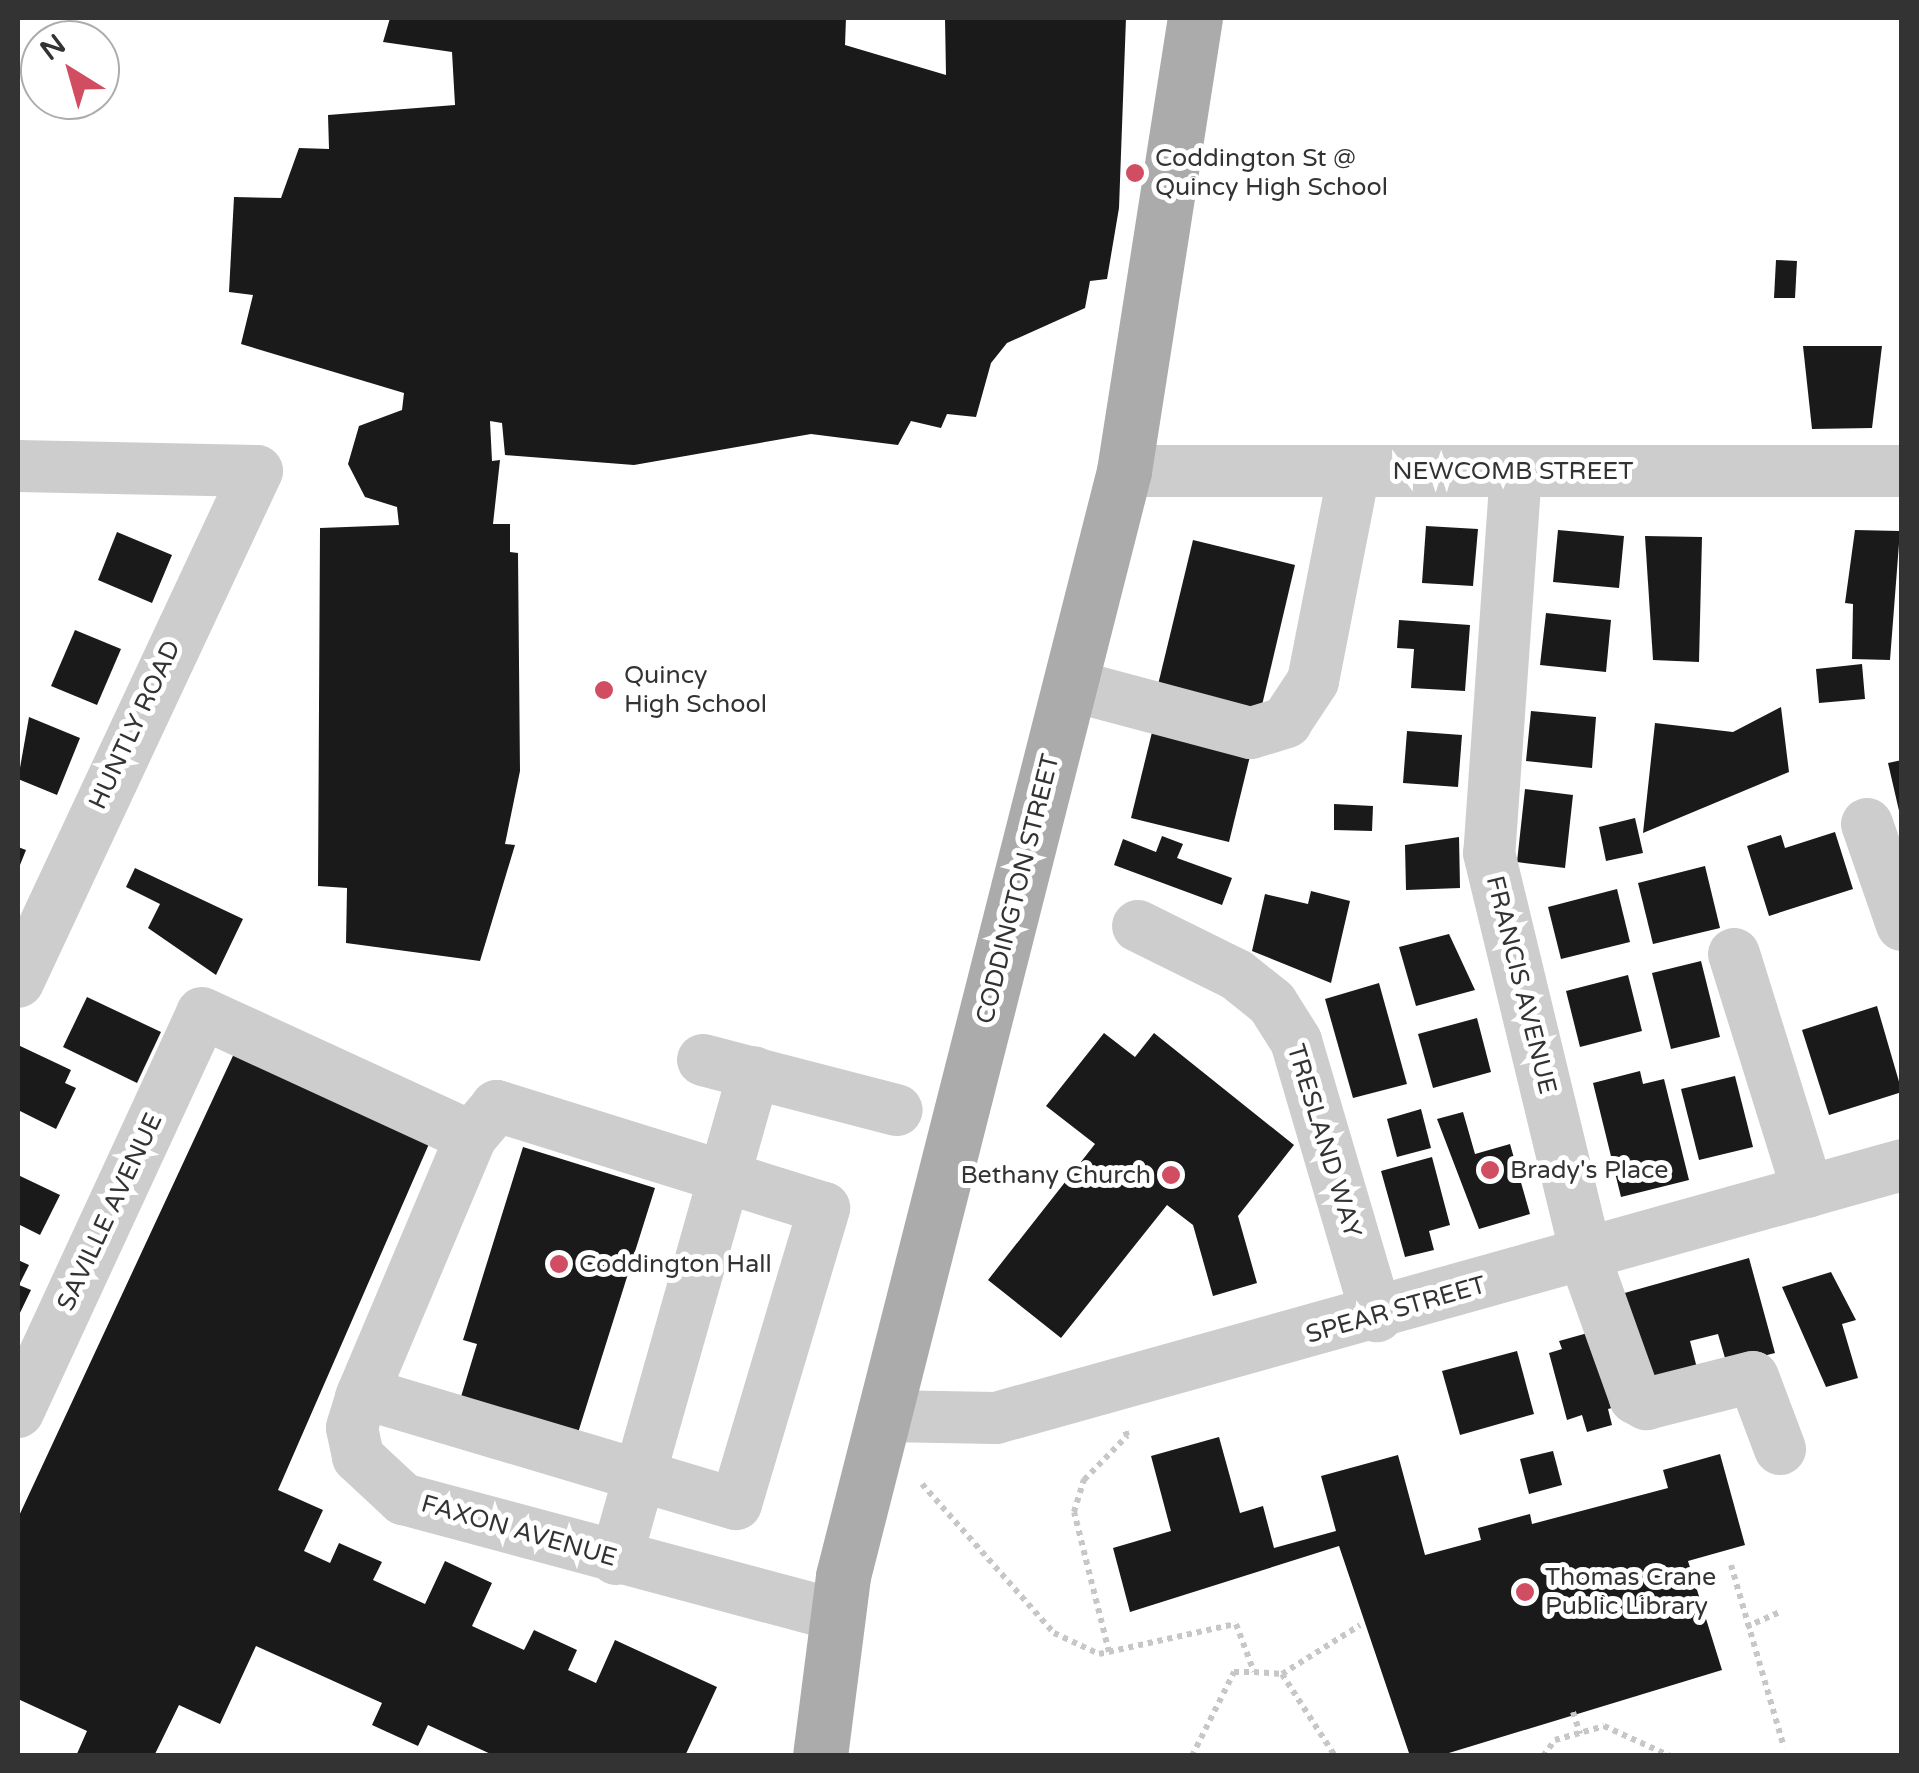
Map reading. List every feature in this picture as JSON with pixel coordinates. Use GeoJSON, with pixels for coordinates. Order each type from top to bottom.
{"type":"FeatureCollection","features":[{"type":"Feature","properties":{"kind":"main road","name":"CODDINGTON STREET"},"geometry":{"type":"LineString","coordinates":[[820,1756],[835,1615],[1124,472],[1194,18]]}},
{"type":"Feature","properties":{"kind":"street","name":"HUNTLY ROAD"},"geometry":{"type":"LineString","coordinates":[[18,466],[258,471],[18,982]]}},
{"type":"Feature","properties":{"kind":"street","name":"NEWCOMB STREET"},"geometry":{"type":"LineString","coordinates":[[1124,472],[1902,471]]}},
{"type":"Feature","properties":{"kind":"street"},"geometry":{"type":"LineString","coordinates":[[1070,685],[1250,733],[1286,722],[1313,682],[1354,472]]}},
{"type":"Feature","properties":{"kind":"street","name":"FRANCIS AVENUE"},"geometry":{"type":"LineString","coordinates":[[1516,472],[1489,853],[1592,1254],[1634,1398],[1646,1404],[1752,1377],[1780,1449]]}},
{"type":"Feature","properties":{"kind":"street"},"geometry":{"type":"LineString","coordinates":[[1866,824],[1902,925]]}},
{"type":"Feature","properties":{"kind":"street","name":"TRESLAND WAY"},"geometry":{"type":"LineString","coordinates":[[1138,926],[1238,975],[1272,1003],[1296,1042],[1378,1316]]}},
{"type":"Feature","properties":{"kind":"street"},"geometry":{"type":"LineString","coordinates":[[1734,954],[1808,1192]]}},
{"type":"Feature","properties":{"kind":"street","name":"SAVILLE AVENUE"},"geometry":{"type":"LineString","coordinates":[[18,1412],[202,1013],[484,1121]]}},
{"type":"Feature","properties":{"kind":"street"},"geometry":{"type":"LineString","coordinates":[[703,1060],[898,1110]]}},
{"type":"Feature","properties":{"kind":"street"},"geometry":{"type":"LineString","coordinates":[[616,1558],[634,1474],[754,1072]]}},
{"type":"Feature","properties":{"kind":"street"},"geometry":{"type":"LineString","coordinates":[[363,1393],[736,1504],[824,1208],[724,1177],[484,1121]]}},
{"type":"Feature","properties":{"kind":"street","name":"FAXON AVENUE"},"geometry":{"type":"LineString","coordinates":[[484,1121],[363,1393],[352,1428],[358,1456],[403,1499],[835,1615]]}},
{"type":"Feature","properties":{"kind":"street","name":"SPEAR STREET"},"geometry":{"type":"LineString","coordinates":[[885,1416],[996,1418],[1378,1316],[1902,1166]]}},
{"type":"Feature","properties":{"kind":"path"},"geometry":{"type":"LineString","coordinates":[[1110,1652],[1074,1512],[1084,1480],[1127,1436],[1120,1410]]}},
{"type":"Feature","properties":{"kind":"path"},"geometry":{"type":"LineString","coordinates":[[922,1484],[1054,1632],[1110,1652],[1236,1624],[1254,1672]]}},
{"type":"Feature","properties":{"kind":"path"},"geometry":{"type":"LineString","coordinates":[[1731,1565],[1784,1747]]}},
{"type":"Feature","properties":{"kind":"path"},"geometry":{"type":"LineString","coordinates":[[1746,1627],[1780,1612]]}},
{"type":"Feature","properties":{"kind":"path"},"geometry":{"type":"LineString","coordinates":[[1192,1756],[1234,1672],[1282,1674],[1360,1625]]}},
{"type":"Feature","properties":{"kind":"path"},"geometry":{"type":"LineString","coordinates":[[1282,1674],[1335,1756]]}},
{"type":"Feature","properties":{"kind":"path"},"geometry":{"type":"LineString","coordinates":[[1573,1712],[1580,1734]]}},
{"type":"Feature","properties":{"kind":"path"},"geometry":{"type":"LineString","coordinates":[[1543,1756],[1555,1740],[1604,1726],[1670,1756]]}},
{"type":"Feature","properties":{"kind":"building"},"geometry":{"type":"Polygon","coordinates":[[[390,18],[846,18],[845,45],[946,75],[945,18],[1126,18],[1119,208],[1107,279],[1090,281],[1085,308],[1007,343],[991,363],[976,417],[947,414],[941,428],[911,421],[898,445],[811,434],[634,465],[505,455],[502,423],[490,421],[492,461],[500,460],[493,524],[510,524],[510,552],[518,553],[520,771],[505,844],[515,845],[480,961],[346,943],[347,888],[318,886],[320,528],[399,525],[397,507],[365,497],[348,464],[359,426],[402,410],[404,393],[241,344],[253,295],[229,292],[234,197],[281,198],[299,148],[329,149],[328,115],[455,105],[452,52],[383,42],[390,18]]]}},
{"type":"Feature","properties":{"kind":"building"},"geometry":{"type":"Polygon","coordinates":[[[1776,260],[1797,261],[1795,298],[1774,298],[1776,260]]]}},
{"type":"Feature","properties":{"kind":"building"},"geometry":{"type":"Polygon","coordinates":[[[1803,346],[1882,346],[1872,428],[1812,429],[1803,346]]]}},
{"type":"Feature","properties":{"kind":"building"},"geometry":{"type":"Polygon","coordinates":[[[1426,526],[1478,529],[1473,586],[1422,583],[1426,526]]]}},
{"type":"Feature","properties":{"kind":"building"},"geometry":{"type":"Polygon","coordinates":[[[1558,530],[1624,536],[1619,588],[1553,582],[1558,530]]]}},
{"type":"Feature","properties":{"kind":"building"},"geometry":{"type":"Polygon","coordinates":[[[1855,530],[1900,531],[1890,660],[1852,659],[1853,604],[1845,603],[1855,530]]]}},
{"type":"Feature","properties":{"kind":"building"},"geometry":{"type":"Polygon","coordinates":[[[117,532],[172,555],[152,603],[98,580],[117,532]]]}},
{"type":"Feature","properties":{"kind":"building"},"geometry":{"type":"Polygon","coordinates":[[[1645,536],[1702,537],[1699,662],[1653,660],[1645,536]]]}},
{"type":"Feature","properties":{"kind":"building"},"geometry":{"type":"Polygon","coordinates":[[[1193,540],[1295,565],[1259,718],[1156,693],[1193,540]]]}},
{"type":"Feature","properties":{"kind":"building"},"geometry":{"type":"Polygon","coordinates":[[[1546,613],[1611,620],[1606,672],[1540,665],[1546,613]]]}},
{"type":"Feature","properties":{"kind":"building"},"geometry":{"type":"Polygon","coordinates":[[[1399,620],[1470,625],[1465,691],[1411,688],[1414,649],[1397,648],[1399,620]]]}},
{"type":"Feature","properties":{"kind":"building"},"geometry":{"type":"Polygon","coordinates":[[[75,630],[121,649],[97,705],[51,686],[75,630]]]}},
{"type":"Feature","properties":{"kind":"building"},"geometry":{"type":"Polygon","coordinates":[[[1862,664],[1865,699],[1819,703],[1816,669],[1862,664]]]}},
{"type":"Feature","properties":{"kind":"building"},"geometry":{"type":"Polygon","coordinates":[[[1781,707],[1789,772],[1643,833],[1655,723],[1733,732],[1781,707]]]}},
{"type":"Feature","properties":{"kind":"building"},"geometry":{"type":"Polygon","coordinates":[[[1531,711],[1596,717],[1592,768],[1526,761],[1531,711]]]}},
{"type":"Feature","properties":{"kind":"building"},"geometry":{"type":"Polygon","coordinates":[[[29,717],[80,738],[57,795],[18,779],[29,717]]]}},
{"type":"Feature","properties":{"kind":"building"},"geometry":{"type":"Polygon","coordinates":[[[1154,724],[1252,748],[1229,842],[1131,818],[1154,724]]]}},
{"type":"Feature","properties":{"kind":"building"},"geometry":{"type":"Polygon","coordinates":[[[1407,731],[1462,735],[1458,787],[1403,783],[1407,731]]]}},
{"type":"Feature","properties":{"kind":"building"},"geometry":{"type":"Polygon","coordinates":[[[1902,760],[1902,815],[1900,815],[1888,763],[1902,760]]]}},
{"type":"Feature","properties":{"kind":"building"},"geometry":{"type":"Polygon","coordinates":[[[1525,789],[1573,795],[1565,868],[1517,862],[1525,789]]]}},
{"type":"Feature","properties":{"kind":"building"},"geometry":{"type":"Polygon","coordinates":[[[1334,804],[1373,806],[1372,831],[1334,830],[1334,804]]]}},
{"type":"Feature","properties":{"kind":"building"},"geometry":{"type":"Polygon","coordinates":[[[1635,818],[1643,853],[1606,861],[1599,827],[1635,818]]]}},
{"type":"Feature","properties":{"kind":"building"},"geometry":{"type":"Polygon","coordinates":[[[1835,832],[1853,889],[1769,916],[1747,846],[1781,835],[1785,848],[1835,832]]]}},
{"type":"Feature","properties":{"kind":"building"},"geometry":{"type":"Polygon","coordinates":[[[1162,836],[1183,844],[1177,858],[1232,878],[1222,905],[1114,865],[1123,839],[1156,852],[1162,836]]]}},
{"type":"Feature","properties":{"kind":"building"},"geometry":{"type":"Polygon","coordinates":[[[1459,837],[1460,888],[1406,890],[1405,845],[1459,837]]]}},
{"type":"Feature","properties":{"kind":"building"},"geometry":{"type":"Polygon","coordinates":[[[18,847],[26,850],[18,870],[18,847]]]}},
{"type":"Feature","properties":{"kind":"building"},"geometry":{"type":"Polygon","coordinates":[[[1705,866],[1720,928],[1653,944],[1638,883],[1705,866]]]}},
{"type":"Feature","properties":{"kind":"building"},"geometry":{"type":"Polygon","coordinates":[[[135,868],[243,919],[216,975],[148,928],[160,904],[126,887],[135,868]]]}},
{"type":"Feature","properties":{"kind":"building"},"geometry":{"type":"Polygon","coordinates":[[[1617,889],[1630,942],[1561,959],[1548,907],[1617,889]]]}},
{"type":"Feature","properties":{"kind":"building"},"geometry":{"type":"Polygon","coordinates":[[[1311,891],[1350,901],[1331,983],[1252,951],[1265,894],[1308,904],[1311,891]]]}},
{"type":"Feature","properties":{"kind":"building"},"geometry":{"type":"Polygon","coordinates":[[[1449,934],[1475,990],[1416,1006],[1399,947],[1449,934]]]}},
{"type":"Feature","properties":{"kind":"building"},"geometry":{"type":"Polygon","coordinates":[[[1701,961],[1720,1037],[1671,1049],[1652,973],[1701,961]]]}},
{"type":"Feature","properties":{"kind":"building"},"geometry":{"type":"Polygon","coordinates":[[[1628,975],[1642,1031],[1580,1047],[1566,991],[1628,975]]]}},
{"type":"Feature","properties":{"kind":"building"},"geometry":{"type":"Polygon","coordinates":[[[1379,983],[1407,1084],[1353,1098],[1325,999],[1379,983]]]}},
{"type":"Feature","properties":{"kind":"building"},"geometry":{"type":"Polygon","coordinates":[[[87,997],[161,1032],[137,1083],[63,1047],[87,997]]]}},
{"type":"Feature","properties":{"kind":"building"},"geometry":{"type":"Polygon","coordinates":[[[1877,1006],[1902,1092],[1829,1115],[1802,1030],[1877,1006]]]}},
{"type":"Feature","properties":{"kind":"building"},"geometry":{"type":"Polygon","coordinates":[[[1477,1018],[1491,1072],[1433,1088],[1418,1034],[1477,1018]]]}},
{"type":"Feature","properties":{"kind":"building","name":"Bethany Church"},"geometry":{"type":"Polygon","coordinates":[[[1104,1033],[1135,1057],[1154,1033],[1294,1145],[1238,1216],[1257,1283],[1213,1296],[1193,1225],[1167,1205],[1061,1338],[988,1280],[1095,1144],[1046,1106],[1104,1033]]]}},
{"type":"Feature","properties":{"kind":"building"},"geometry":{"type":"Polygon","coordinates":[[[18,1045],[71,1070],[65,1083],[76,1088],[56,1129],[18,1110],[18,1045]]]}},
{"type":"Feature","properties":{"kind":"building"},"geometry":{"type":"Polygon","coordinates":[[[238,1045],[432,1137],[278,1490],[323,1510],[304,1551],[330,1563],[339,1543],[382,1562],[373,1580],[425,1604],[445,1561],[492,1583],[472,1626],[524,1650],[534,1630],[577,1650],[568,1670],[596,1683],[615,1640],[717,1687],[685,1756],[495,1756],[428,1725],[418,1746],[372,1725],[382,1703],[256,1646],[220,1724],[179,1705],[154,1756],[76,1756],[87,1731],[18,1699],[18,1518],[238,1045]]]}},
{"type":"Feature","properties":{"kind":"building"},"geometry":{"type":"Polygon","coordinates":[[[1640,1071],[1643,1084],[1664,1079],[1689,1180],[1621,1197],[1593,1083],[1640,1071]]]}},
{"type":"Feature","properties":{"kind":"building"},"geometry":{"type":"Polygon","coordinates":[[[1735,1076],[1753,1147],[1699,1160],[1681,1089],[1735,1076]]]}},
{"type":"Feature","properties":{"kind":"building"},"geometry":{"type":"Polygon","coordinates":[[[1421,1109],[1431,1148],[1397,1157],[1387,1119],[1421,1109]]]}},
{"type":"Feature","properties":{"kind":"building","name":"Brady's Place"},"geometry":{"type":"Polygon","coordinates":[[[1463,1112],[1475,1154],[1510,1144],[1530,1214],[1479,1229],[1437,1119],[1463,1112]]]}},
{"type":"Feature","properties":{"kind":"building","name":"Coddington Hall"},"geometry":{"type":"Polygon","coordinates":[[[523,1147],[655,1188],[577,1436],[460,1400],[477,1344],[463,1340],[523,1147]]]}},
{"type":"Feature","properties":{"kind":"building"},"geometry":{"type":"Polygon","coordinates":[[[1432,1157],[1450,1225],[1429,1231],[1434,1250],[1405,1257],[1381,1171],[1432,1157]]]}},
{"type":"Feature","properties":{"kind":"building"},"geometry":{"type":"Polygon","coordinates":[[[18,1175],[60,1195],[40,1235],[18,1224],[18,1175]]]}},
{"type":"Feature","properties":{"kind":"building"},"geometry":{"type":"Polygon","coordinates":[[[1749,1258],[1775,1353],[1727,1365],[1718,1334],[1690,1341],[1698,1372],[1646,1387],[1621,1294],[1749,1258]]]}},
{"type":"Feature","properties":{"kind":"building"},"geometry":{"type":"Polygon","coordinates":[[[18,1260],[29,1265],[19,1285],[31,1290],[18,1317],[18,1260]]]}},
{"type":"Feature","properties":{"kind":"building"},"geometry":{"type":"Polygon","coordinates":[[[1831,1272],[1856,1320],[1842,1324],[1858,1378],[1826,1387],[1782,1287],[1831,1272]]]}},
{"type":"Feature","properties":{"kind":"building"},"geometry":{"type":"Polygon","coordinates":[[[1602,1329],[1623,1405],[1608,1409],[1612,1425],[1587,1432],[1582,1415],[1567,1420],[1549,1353],[1562,1349],[1559,1341],[1602,1329]]]}},
{"type":"Feature","properties":{"kind":"building"},"geometry":{"type":"Polygon","coordinates":[[[1517,1351],[1534,1414],[1460,1435],[1442,1371],[1517,1351]]]}},
{"type":"Feature","properties":{"kind":"building","name":"Thomas Crane Public Library"},"geometry":{"type":"Polygon","coordinates":[[[1219,1437],[1240,1513],[1263,1506],[1274,1548],[1336,1531],[1321,1476],[1398,1455],[1425,1555],[1481,1540],[1478,1528],[1530,1514],[1532,1524],[1668,1488],[1663,1470],[1720,1454],[1745,1545],[1688,1561],[1722,1670],[1439,1756],[1410,1756],[1339,1546],[1130,1612],[1113,1548],[1171,1531],[1151,1456],[1219,1437]]]}},
{"type":"Feature","properties":{"kind":"building"},"geometry":{"type":"Polygon","coordinates":[[[1553,1451],[1562,1485],[1529,1494],[1520,1459],[1553,1451]]]}},
{"type":"Feature","properties":{"kind":"place","name":"Coddington St @ Quincy High School"},"geometry":{"type":"Point","coordinates":[1135,173]}},
{"type":"Feature","properties":{"kind":"place","name":"Quincy High School"},"geometry":{"type":"Point","coordinates":[604,690]}},
{"type":"Feature","properties":{"kind":"place","name":"Brady's Place"},"geometry":{"type":"Point","coordinates":[1490,1170]}},
{"type":"Feature","properties":{"kind":"place","name":"Bethany Church"},"geometry":{"type":"Point","coordinates":[1171,1175]}},
{"type":"Feature","properties":{"kind":"place","name":"Coddington Hall"},"geometry":{"type":"Point","coordinates":[559,1264]}},
{"type":"Feature","properties":{"kind":"place","name":"Thomas Crane Public Library"},"geometry":{"type":"Point","coordinates":[1525,1592]}}]}
